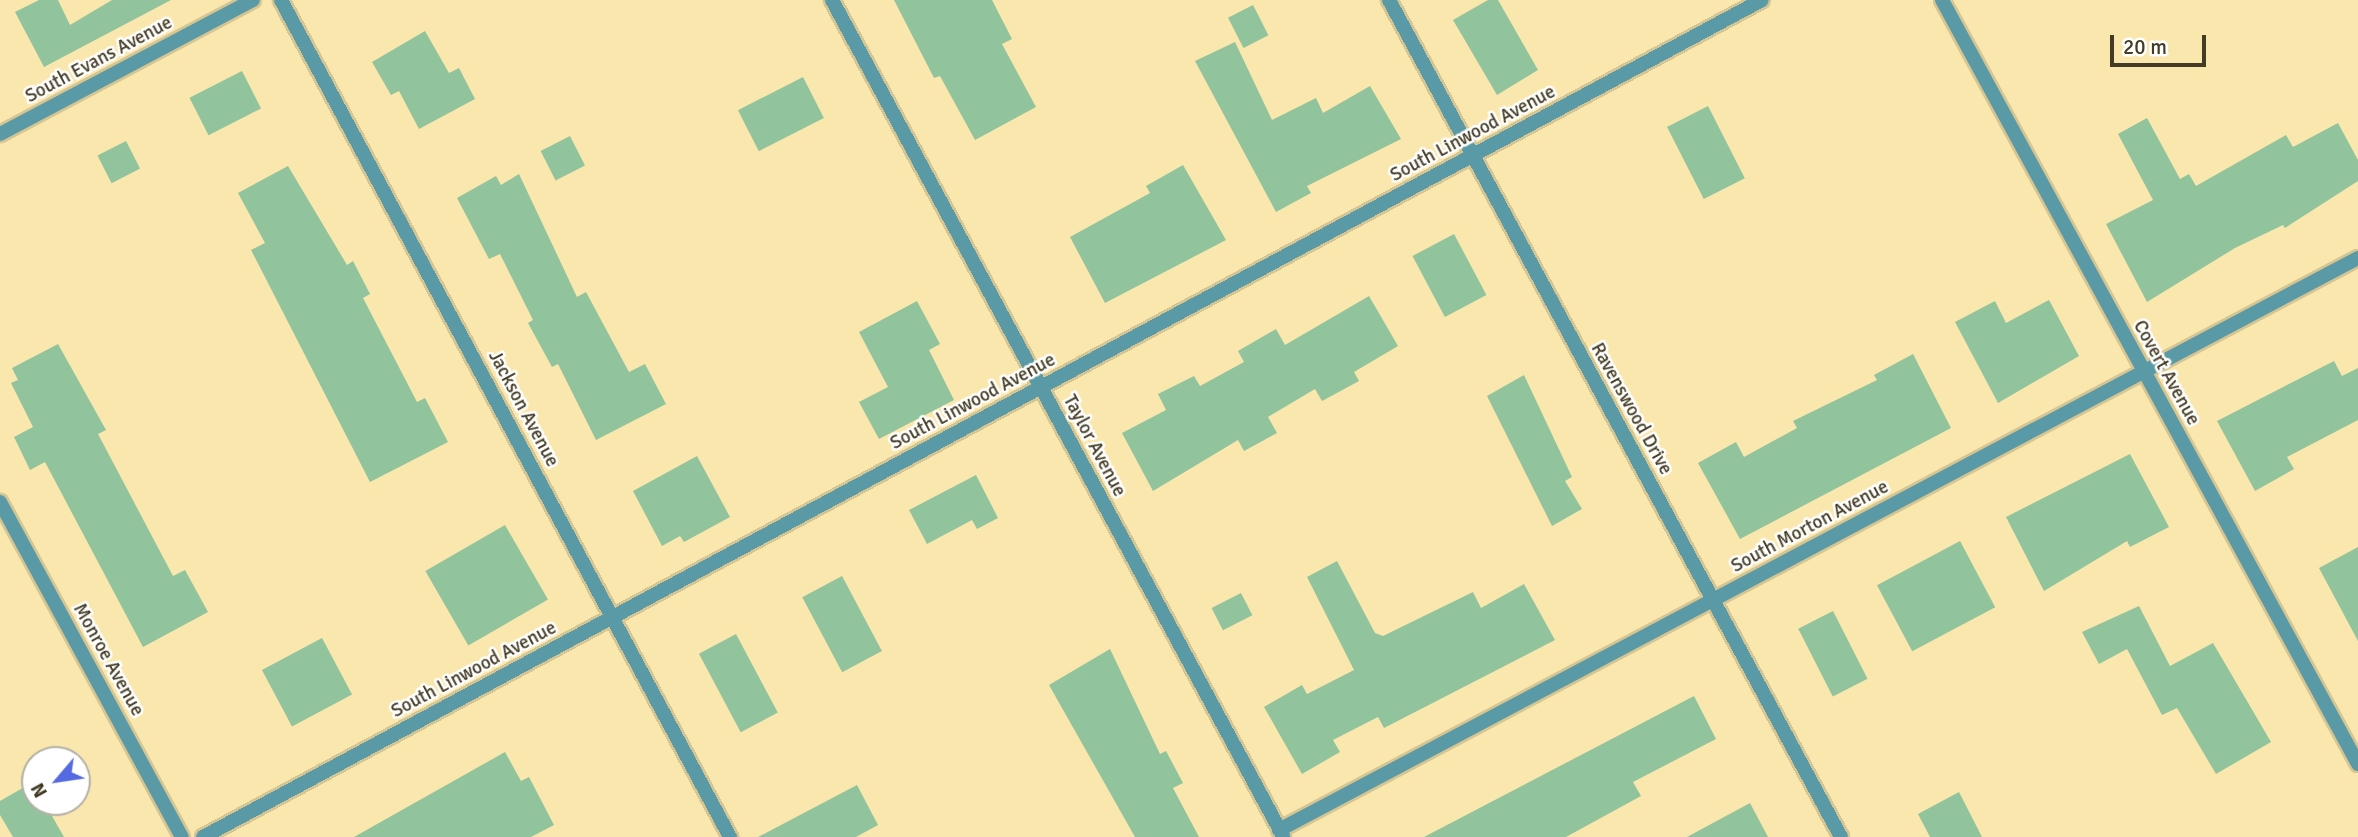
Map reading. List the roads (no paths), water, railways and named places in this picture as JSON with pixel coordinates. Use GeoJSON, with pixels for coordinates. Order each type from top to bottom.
{"type":"FeatureCollection","features":[{"type":"Feature","properties":{"kind":"street","name":"South Evans Avenue"},"geometry":{"type":"LineString","coordinates":[[0,134],[253,0]]}},
{"type":"Feature","properties":{"kind":"street","name":"Jackson Avenue"},"geometry":{"type":"LineString","coordinates":[[281,0],[730,837]]}},
{"type":"Feature","properties":{"kind":"street","name":"Taylor Avenue"},"geometry":{"type":"LineString","coordinates":[[832,0],[1281,833]]}},
{"type":"Feature","properties":{"kind":"street","name":"Ravenswood Drive"},"geometry":{"type":"LineString","coordinates":[[1389,0],[1841,837]]}},
{"type":"Feature","properties":{"kind":"street","name":"South Linwood Avenue"},"geometry":{"type":"LineString","coordinates":[[203,837],[1762,0]]}},
{"type":"Feature","properties":{"kind":"street","name":"Covert Avenue"},"geometry":{"type":"LineString","coordinates":[[1942,0],[2358,764]]}},
{"type":"Feature","properties":{"kind":"street","name":"South Morton Avenue"},"geometry":{"type":"LineString","coordinates":[[1281,833],[2358,258]]}},
{"type":"Feature","properties":{"kind":"street","name":"Monroe Avenue"},"geometry":{"type":"LineString","coordinates":[[0,502],[183,837]]}}]}
